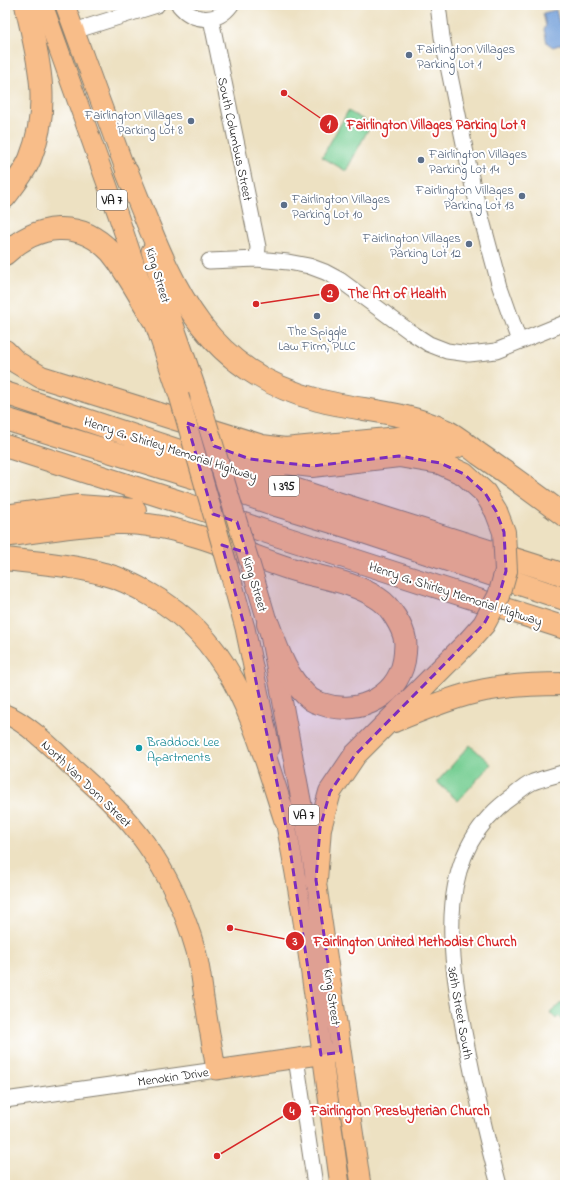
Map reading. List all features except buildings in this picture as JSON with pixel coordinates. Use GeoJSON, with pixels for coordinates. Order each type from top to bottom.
{"type":"FeatureCollection","features":[{"type":"Feature","properties":{"kind":"highway"},"geometry":{"type":"LineString","coordinates":[[5,197],[30,159],[40,126],[42,110],[40,70],[26,5]]}},
{"type":"Feature","properties":{"kind":"highway"},"geometry":{"type":"LineString","coordinates":[[127,172],[163,262],[185,302],[201,326],[214,341],[238,362],[265,380],[293,392],[339,404],[403,415],[445,430],[565,516]]}},
{"type":"Feature","properties":{"kind":"highway"},"geometry":{"type":"LineString","coordinates":[[5,254],[21,241],[42,231],[56,228],[83,234],[104,245],[111,253],[134,285],[153,319]]}},
{"type":"Feature","properties":{"kind":"highway"},"geometry":{"type":"LineString","coordinates":[[5,351],[16,362],[41,376],[262,446],[285,449],[409,437],[436,442],[484,457]]}},
{"type":"Feature","properties":{"kind":"highway"},"geometry":{"type":"LineString","coordinates":[[5,392],[166,432],[250,459],[312,466],[399,456],[440,463],[464,474],[485,493],[496,511],[504,532],[506,571],[499,596],[484,624],[355,755],[330,792],[320,828],[316,880]]}},
{"type":"Feature","properties":{"kind":"highway","name":"Henry G. Shirley Memorial Highway"},"geometry":{"type":"LineString","coordinates":[[5,392],[318,497],[565,575]]}},
{"type":"Feature","properties":{"kind":"highway"},"geometry":{"type":"LineString","coordinates":[[5,419],[352,528],[565,600]]}},
{"type":"Feature","properties":{"kind":"highway","name":"Henry G. Shirley Memorial Highway"},"geometry":{"type":"LineString","coordinates":[[5,446],[565,628]]}},
{"type":"Feature","properties":{"kind":"highway"},"geometry":{"type":"LineString","coordinates":[[5,516],[78,506],[155,512],[322,550]]}},
{"type":"Feature","properties":{"kind":"highway"},"geometry":{"type":"LineString","coordinates":[[5,536],[110,523],[147,524],[186,532],[290,569],[351,585],[365,590],[380,599],[398,621],[405,640],[404,659],[400,673],[391,688],[382,696],[359,707],[346,709],[330,707],[312,700],[296,685],[284,666],[268,624]]}},
{"type":"Feature","properties":{"kind":"highway"},"geometry":{"type":"LineString","coordinates":[[5,560],[76,568],[119,579],[139,588],[174,609],[201,633],[223,663],[241,694],[263,752],[285,819]]}},
{"type":"Feature","properties":{"kind":"highway"},"geometry":{"type":"LineString","coordinates":[[384,726],[432,706],[484,690],[534,684],[565,684]]}},
{"type":"Feature","properties":{"kind":"main road","name":"King Street"},"geometry":{"type":"LineString","coordinates":[[43,5],[179,396],[245,628],[297,884],[307,944],[340,1185]]}},
{"type":"Feature","properties":{"kind":"main road","name":"King Street"},"geometry":{"type":"LineString","coordinates":[[65,5],[127,172],[171,316],[200,400],[268,624],[316,880],[361,1185]]}},
{"type":"Feature","properties":{"kind":"main road","name":"North Van Dorn Street"},"geometry":{"type":"LineString","coordinates":[[5,714],[12,717],[35,734],[106,798],[121,813],[146,844],[164,873],[178,902],[196,952],[202,979],[216,1070]]}},
{"type":"Feature","properties":{"kind":"main road","name":"Menokin Drive"},"geometry":{"type":"LineString","coordinates":[[216,1070],[341,1052]]}},
{"type":"Feature","properties":{"kind":"street"},"geometry":{"type":"LineString","coordinates":[[74,31],[157,5]]}},
{"type":"Feature","properties":{"kind":"street"},"geometry":{"type":"LineString","coordinates":[[179,5],[185,12],[194,17],[204,19],[211,19],[222,14],[231,5]]}},
{"type":"Feature","properties":{"kind":"street"},"geometry":{"type":"LineString","coordinates":[[438,5],[442,37],[473,187],[500,287],[519,341]]}},
{"type":"Feature","properties":{"kind":"street","name":"South Columbus Street"},"geometry":{"type":"LineString","coordinates":[[211,19],[258,247],[257,259]]}},
{"type":"Feature","properties":{"kind":"street"},"geometry":{"type":"LineString","coordinates":[[209,261],[257,259],[295,264],[325,272],[340,280],[409,332],[429,344],[447,351],[469,354],[496,351],[565,323]]}},
{"type":"Feature","properties":{"kind":"street","name":"36th Street South"},"geometry":{"type":"LineString","coordinates":[[499,1185],[479,1108],[457,991],[451,947],[451,923],[456,883],[462,862],[471,841],[483,822],[499,806],[533,782],[565,772]]}},
{"type":"Feature","properties":{"kind":"street"},"geometry":{"type":"LineString","coordinates":[[296,1058],[315,1185]]}},
{"type":"Feature","properties":{"kind":"street","name":"Menokin Drive"},"geometry":{"type":"LineString","coordinates":[[5,1100],[216,1070]]}},
{"type":"Feature","properties":{"kind":"highlighted area"},"geometry":{"type":"Polygon","coordinates":[[[187,423],[209,431],[214,446],[250,459],[312,466],[399,456],[440,463],[464,474],[485,493],[496,511],[504,532],[506,571],[499,596],[484,624],[355,755],[330,792],[320,828],[316,880],[341,1052],[321,1055],[288,836],[245,628],[222,545],[247,553],[237,522],[213,514],[187,423]]]}},
{"type":"Feature","properties":{"kind":"green space"},"geometry":{"type":"Polygon","coordinates":[[[348,111],[371,124],[346,171],[322,157],[348,111]]]}},
{"type":"Feature","properties":{"kind":"green space"},"geometry":{"type":"Polygon","coordinates":[[[470,745],[491,764],[458,801],[437,782],[470,745]]]}},
{"type":"Feature","properties":{"kind":"green space"},"geometry":{"type":"Polygon","coordinates":[[[561,1003],[563,1005],[565,1004],[565,1023],[559,1016],[556,1019],[550,1013],[561,1003]]]}},
{"type":"Feature","properties":{"kind":"water"},"geometry":{"type":"Polygon","coordinates":[[[556,10],[565,38],[562,44],[553,47],[547,43],[544,29],[546,26],[543,13],[556,10]]]}},
{"type":"Feature","properties":{"kind":"place","name":"Fairlington Villages Parking Lot 1"},"geometry":{"type":"Point","coordinates":[409,55]}},
{"type":"Feature","properties":{"kind":"place","name":"Fairlington Villages Parking Lot 9"},"geometry":{"type":"Point","coordinates":[284,93]}},
{"type":"Feature","properties":{"kind":"place","name":"Fairlington Villages Parking Lot 8"},"geometry":{"type":"Point","coordinates":[191,121]}},
{"type":"Feature","properties":{"kind":"place","name":"Fairlington Villages Parking Lot 14"},"geometry":{"type":"Point","coordinates":[421,160]}},
{"type":"Feature","properties":{"kind":"place","name":"Fairlington Villages Parking Lot 13"},"geometry":{"type":"Point","coordinates":[522,196]}},
{"type":"Feature","properties":{"kind":"place","name":"Fairlington Villages Parking Lot 10"},"geometry":{"type":"Point","coordinates":[284,205]}},
{"type":"Feature","properties":{"kind":"place","name":"Fairlington Villages Parking Lot 12"},"geometry":{"type":"Point","coordinates":[469,244]}},
{"type":"Feature","properties":{"kind":"place","name":"The Art of Health"},"geometry":{"type":"Point","coordinates":[256,304]}},
{"type":"Feature","properties":{"kind":"place","name":"The Spiggle Law Firm, PLLC"},"geometry":{"type":"Point","coordinates":[317,316]}},
{"type":"Feature","properties":{"kind":"place","name":"Braddock Lee Apartments"},"geometry":{"type":"Point","coordinates":[139,748]}},
{"type":"Feature","properties":{"kind":"place","name":"Fairlington United Methodist Church"},"geometry":{"type":"Point","coordinates":[230,928]}},
{"type":"Feature","properties":{"kind":"place","name":"Fairlington Presbyterian Church"},"geometry":{"type":"Point","coordinates":[217,1156]}}]}
